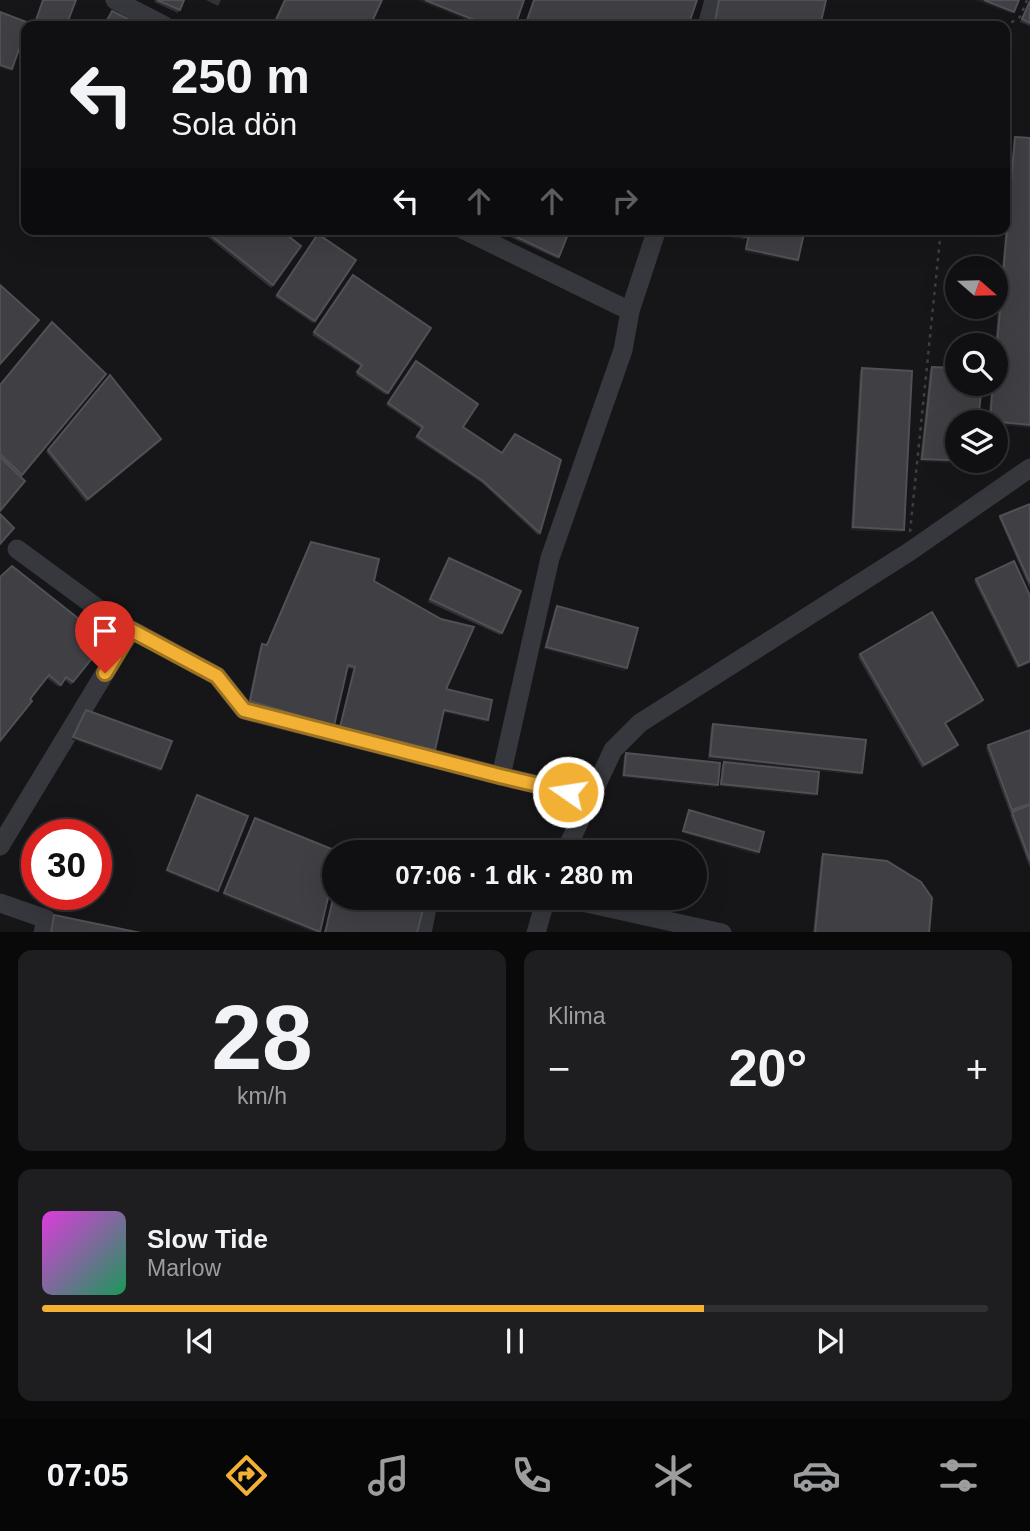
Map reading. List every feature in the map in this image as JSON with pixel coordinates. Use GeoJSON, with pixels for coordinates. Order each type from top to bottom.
{"type":"FeatureCollection","features":[{"type":"Feature","properties":{"kind":"street"},"geometry":{"type":"LineString","coordinates":[[116,0],[156,21]]}},
{"type":"Feature","properties":{"kind":"street"},"geometry":{"type":"LineString","coordinates":[[708,21],[714,0]]}},
{"type":"Feature","properties":{"kind":"street"},"geometry":{"type":"LineString","coordinates":[[474,235],[630,311]]}},
{"type":"Feature","properties":{"kind":"street"},"geometry":{"type":"LineString","coordinates":[[500,776],[550,558],[623,350],[630,311],[655,235]]}},
{"type":"Feature","properties":{"kind":"street"},"geometry":{"type":"LineString","coordinates":[[570,840],[613,750],[640,723],[909,552],[1030,468]]}},
{"type":"Feature","properties":{"kind":"street"},"geometry":{"type":"LineString","coordinates":[[17,549],[116,621],[217,676],[244,710],[590,797]]}},
{"type":"Feature","properties":{"kind":"street"},"geometry":{"type":"LineString","coordinates":[[0,846],[131,630]]}},
{"type":"Feature","properties":{"kind":"street"},"geometry":{"type":"LineString","coordinates":[[0,903],[46,919],[43,932]]}},
{"type":"Feature","properties":{"kind":"street"},"geometry":{"type":"LineString","coordinates":[[422,932],[427,910]]}},
{"type":"Feature","properties":{"kind":"street"},"geometry":{"type":"LineString","coordinates":[[536,932],[543,910]]}},
{"type":"Feature","properties":{"kind":"street"},"geometry":{"type":"LineString","coordinates":[[618,910],[717,932]]}},
{"type":"Feature","properties":{"kind":"path"},"geometry":{"type":"LineString","coordinates":[[1010,23],[1020,17],[1027,0]]}},
{"type":"Feature","properties":{"kind":"path"},"geometry":{"type":"LineString","coordinates":[[909,552],[940,235]]}},
{"type":"Feature","properties":{"kind":"building"},"geometry":{"type":"Polygon","coordinates":[[[43,0],[76,0],[68,21],[36,21],[43,0]]]}},
{"type":"Feature","properties":{"kind":"building"},"geometry":{"type":"Polygon","coordinates":[[[157,0],[184,0],[180,10],[157,0]]]}},
{"type":"Feature","properties":{"kind":"building"},"geometry":{"type":"Polygon","coordinates":[[[285,0],[382,0],[372,21],[275,21],[285,0]]]}},
{"type":"Feature","properties":{"kind":"building"},"geometry":{"type":"Polygon","coordinates":[[[425,0],[524,0],[517,21],[477,21],[425,0]]]}},
{"type":"Feature","properties":{"kind":"building"},"geometry":{"type":"Polygon","coordinates":[[[534,0],[697,0],[690,21],[527,21],[534,0]]]}},
{"type":"Feature","properties":{"kind":"building"},"geometry":{"type":"Polygon","coordinates":[[[719,0],[826,0],[821,21],[715,21],[719,0]]]}},
{"type":"Feature","properties":{"kind":"building"},"geometry":{"type":"Polygon","coordinates":[[[984,0],[1019,0],[1014,12],[984,0]]]}},
{"type":"Feature","properties":{"kind":"building"},"geometry":{"type":"Polygon","coordinates":[[[1030,1],[1030,23],[1022,19],[1030,1]]]}},
{"type":"Feature","properties":{"kind":"building"},"geometry":{"type":"Polygon","coordinates":[[[112,11],[132,21],[107,21],[112,11]]]}},
{"type":"Feature","properties":{"kind":"building"},"geometry":{"type":"Polygon","coordinates":[[[0,12],[24,21],[21,21],[21,43],[12,69],[0,65],[0,12]]]}},
{"type":"Feature","properties":{"kind":"building"},"geometry":{"type":"Polygon","coordinates":[[[1015,137],[1030,138],[1030,425],[1008,423],[1008,410],[991,410],[992,396],[1008,396],[1008,333],[998,333],[999,319],[1008,319],[1008,256],[1005,256],[1006,235],[1010,235],[1015,137]]]}},
{"type":"Feature","properties":{"kind":"building"},"geometry":{"type":"Polygon","coordinates":[[[210,235],[287,235],[301,246],[273,285],[210,235]]]}},
{"type":"Feature","properties":{"kind":"building"},"geometry":{"type":"Polygon","coordinates":[[[317,235],[356,260],[315,321],[277,295],[317,235]]]}},
{"type":"Feature","properties":{"kind":"building"},"geometry":{"type":"Polygon","coordinates":[[[513,235],[568,235],[559,257],[513,235]]]}},
{"type":"Feature","properties":{"kind":"building"},"geometry":{"type":"Polygon","coordinates":[[[749,235],[804,235],[798,260],[746,249],[749,235]]]}},
{"type":"Feature","properties":{"kind":"building"},"geometry":{"type":"Polygon","coordinates":[[[353,275],[431,328],[388,393],[357,372],[362,365],[314,332],[353,275]]]}},
{"type":"Feature","properties":{"kind":"building"},"geometry":{"type":"Polygon","coordinates":[[[0,285],[39,320],[0,364],[0,285]]]}},
{"type":"Feature","properties":{"kind":"building"},"geometry":{"type":"Polygon","coordinates":[[[52,322],[106,374],[22,475],[0,454],[0,385],[52,322]]]}},
{"type":"Feature","properties":{"kind":"building"},"geometry":{"type":"Polygon","coordinates":[[[416,361],[478,404],[463,427],[502,453],[515,434],[561,460],[540,533],[483,481],[417,436],[423,427],[388,403],[416,361]]]}},
{"type":"Feature","properties":{"kind":"building"},"geometry":{"type":"Polygon","coordinates":[[[932,367],[945,368],[945,396],[981,396],[979,410],[945,410],[945,460],[922,459],[932,367]]]}},
{"type":"Feature","properties":{"kind":"building"},"geometry":{"type":"Polygon","coordinates":[[[862,368],[912,371],[904,530],[853,527],[862,368]]]}},
{"type":"Feature","properties":{"kind":"building"},"geometry":{"type":"Polygon","coordinates":[[[110,375],[161,439],[88,499],[48,450],[110,375]]]}},
{"type":"Feature","properties":{"kind":"building"},"geometry":{"type":"Polygon","coordinates":[[[0,457],[25,481],[0,511],[0,457]]]}},
{"type":"Feature","properties":{"kind":"building"},"geometry":{"type":"Polygon","coordinates":[[[1030,504],[1030,583],[1000,516],[1030,504]]]}},
{"type":"Feature","properties":{"kind":"building"},"geometry":{"type":"Polygon","coordinates":[[[0,514],[14,528],[0,544],[0,514]]]}},
{"type":"Feature","properties":{"kind":"building"},"geometry":{"type":"Polygon","coordinates":[[[311,542],[379,559],[374,581],[441,619],[474,627],[446,689],[492,700],[488,720],[444,710],[435,750],[340,727],[355,667],[348,665],[334,726],[250,701],[262,644],[267,645],[311,542]]]}},
{"type":"Feature","properties":{"kind":"building"},"geometry":{"type":"Polygon","coordinates":[[[449,558],[521,591],[502,633],[430,599],[449,558]]]}},
{"type":"Feature","properties":{"kind":"building"},"geometry":{"type":"Polygon","coordinates":[[[1014,561],[1030,596],[1030,661],[1019,666],[976,579],[1014,561]]]}},
{"type":"Feature","properties":{"kind":"building"},"geometry":{"type":"Polygon","coordinates":[[[12,566],[103,638],[98,645],[101,647],[73,682],[66,677],[61,685],[49,675],[0,741],[0,577],[12,566]]]}},
{"type":"Feature","properties":{"kind":"building"},"geometry":{"type":"Polygon","coordinates":[[[557,606],[638,628],[627,668],[546,647],[557,606]]]}},
{"type":"Feature","properties":{"kind":"building"},"geometry":{"type":"Polygon","coordinates":[[[932,612],[983,700],[945,723],[958,745],[924,765],[860,654],[932,612]]]}},
{"type":"Feature","properties":{"kind":"building"},"geometry":{"type":"Polygon","coordinates":[[[86,710],[172,741],[161,769],[73,737],[86,710]]]}},
{"type":"Feature","properties":{"kind":"building"},"geometry":{"type":"Polygon","coordinates":[[[713,724],[866,740],[862,773],[710,756],[713,724]]]}},
{"type":"Feature","properties":{"kind":"building"},"geometry":{"type":"Polygon","coordinates":[[[1030,730],[1030,804],[1012,810],[988,745],[1030,730]]]}},
{"type":"Feature","properties":{"kind":"building"},"geometry":{"type":"Polygon","coordinates":[[[626,753],[720,763],[718,785],[624,775],[626,753]]]}},
{"type":"Feature","properties":{"kind":"building"},"geometry":{"type":"Polygon","coordinates":[[[724,762],[819,772],[817,794],[721,784],[724,762]]]}},
{"type":"Feature","properties":{"kind":"building"},"geometry":{"type":"Polygon","coordinates":[[[197,795],[248,816],[218,891],[167,870],[197,795]]]}},
{"type":"Feature","properties":{"kind":"building"},"geometry":{"type":"Polygon","coordinates":[[[1030,805],[1030,861],[1012,812],[1030,805]]]}},
{"type":"Feature","properties":{"kind":"building"},"geometry":{"type":"Polygon","coordinates":[[[689,810],[764,832],[759,852],[683,831],[689,810]]]}},
{"type":"Feature","properties":{"kind":"building"},"geometry":{"type":"Polygon","coordinates":[[[255,818],[322,845],[322,910],[325,910],[320,932],[224,893],[255,818]]]}},
{"type":"Feature","properties":{"kind":"building"},"geometry":{"type":"Polygon","coordinates":[[[823,854],[887,861],[921,882],[932,898],[929,932],[815,932],[823,854]]]}},
{"type":"Feature","properties":{"kind":"building"},"geometry":{"type":"Polygon","coordinates":[[[330,910],[423,910],[417,932],[325,932],[330,910]]]}},
{"type":"Feature","properties":{"kind":"building"},"geometry":{"type":"Polygon","coordinates":[[[54,915],[136,932],[51,932],[54,915]]]}},
{"type":"Feature","properties":{"kind":"route"},"geometry":{"type":"LineString","coordinates":[[105,673],[131,630],[217,676],[244,710],[568,792]]}}]}
